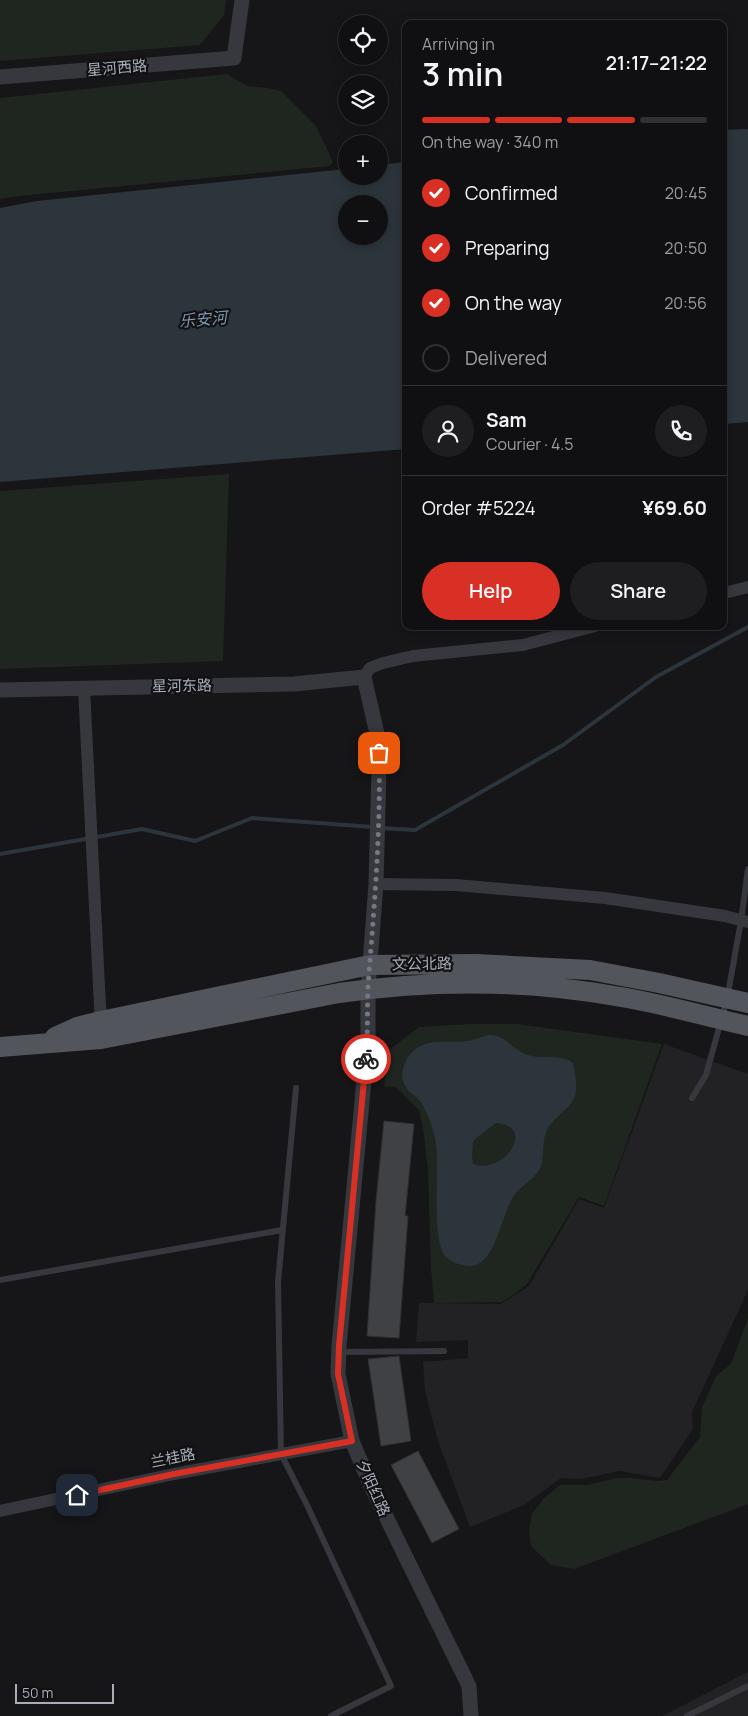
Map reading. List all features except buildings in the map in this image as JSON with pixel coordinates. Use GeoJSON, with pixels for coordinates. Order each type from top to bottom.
{"type":"FeatureCollection","features":[{"type":"Feature","properties":{"kind":"main road","name":"文公北路"},"geometry":{"type":"LineString","coordinates":[[101,1030],[370,965],[476,964],[590,970],[659,983],[748,1004]]}},
{"type":"Feature","properties":{"kind":"main road","name":"文公北路"},"geometry":{"type":"LineString","coordinates":[[0,1046],[42,1042],[77,1027],[101,1030],[368,989],[445,984],[544,987],[615,996],[748,1026]]}},
{"type":"Feature","properties":{"kind":"street","name":"星河西路"},"geometry":{"type":"LineString","coordinates":[[0,77],[234,58],[242,0]]}},
{"type":"Feature","properties":{"kind":"street"},"geometry":{"type":"LineString","coordinates":[[727,592],[748,587]]}},
{"type":"Feature","properties":{"kind":"street"},"geometry":{"type":"LineString","coordinates":[[364,678],[370,668],[413,656],[522,645],[580,630]]}},
{"type":"Feature","properties":{"kind":"street","name":"星河东路"},"geometry":{"type":"LineString","coordinates":[[0,690],[294,684],[364,678]]}},
{"type":"Feature","properties":{"kind":"street","name":"夕阳红路"},"geometry":{"type":"LineString","coordinates":[[364,678],[378,738],[376,884],[368,989],[368,1038],[338,1374],[352,1441],[371,1486],[469,1686],[471,1716]]}},
{"type":"Feature","properties":{"kind":"street"},"geometry":{"type":"LineString","coordinates":[[84,688],[101,1030]]}},
{"type":"Feature","properties":{"kind":"street"},"geometry":{"type":"LineString","coordinates":[[376,884],[456,885],[605,898],[725,916],[745,922]]}},
{"type":"Feature","properties":{"kind":"street","name":"兰桂路"},"geometry":{"type":"LineString","coordinates":[[0,1512],[174,1474],[352,1441]]}},
{"type":"Feature","properties":{"kind":"lane"},"geometry":{"type":"LineString","coordinates":[[692,1098],[706,1075],[722,1020],[745,922],[748,869]]}},
{"type":"Feature","properties":{"kind":"lane"},"geometry":{"type":"LineString","coordinates":[[296,1088],[278,1282],[281,1454],[391,1686],[331,1716]]}},
{"type":"Feature","properties":{"kind":"lane"},"geometry":{"type":"LineString","coordinates":[[0,1280],[282,1230]]}},
{"type":"Feature","properties":{"kind":"lane"},"geometry":{"type":"LineString","coordinates":[[339,1352],[444,1351]]}},
{"type":"Feature","properties":{"kind":"lane"},"geometry":{"type":"LineString","coordinates":[[687,1716],[748,1686]]}},
{"type":"Feature","properties":{"kind":"shaded area"},"geometry":{"type":"Polygon","coordinates":[[[0,0],[226,0],[224,15],[200,45],[0,61],[0,0]]]}},
{"type":"Feature","properties":{"kind":"shaded area"},"geometry":{"type":"Polygon","coordinates":[[[227,74],[247,86],[281,91],[316,126],[333,162],[330,166],[0,199],[0,98],[227,74]]]}},
{"type":"Feature","properties":{"kind":"shaded area"},"geometry":{"type":"Polygon","coordinates":[[[229,474],[223,661],[0,669],[0,491],[229,474]]]}},
{"type":"Feature","properties":{"kind":"shaded area"},"geometry":{"type":"Polygon","coordinates":[[[517,1024],[662,1044],[604,1206],[579,1197],[527,1284],[502,1302],[434,1303],[428,1170],[419,1110],[395,1087],[384,1086],[389,1050],[419,1027],[517,1024]]]}},
{"type":"Feature","properties":{"kind":"shaded area"},"geometry":{"type":"Polygon","coordinates":[[[664,1044],[748,1074],[748,1290],[692,1412],[693,1429],[660,1478],[620,1471],[581,1479],[561,1478],[524,1505],[470,1527],[438,1441],[425,1391],[423,1362],[468,1358],[468,1340],[416,1342],[419,1303],[501,1304],[529,1286],[579,1199],[604,1208],[664,1044]]]}},
{"type":"Feature","properties":{"kind":"shaded area"},"geometry":{"type":"Polygon","coordinates":[[[748,1318],[748,1504],[574,1569],[551,1565],[531,1546],[529,1530],[532,1514],[544,1498],[560,1485],[588,1485],[616,1478],[667,1480],[700,1437],[702,1407],[717,1375],[731,1364],[748,1318]]]}},
{"type":"Feature","properties":{"kind":"shaded area"},"geometry":{"type":"Polygon","coordinates":[[[748,1672],[748,1716],[662,1716],[748,1672]]]}},
{"type":"Feature","properties":{"kind":"water"},"geometry":{"type":"Polygon","coordinates":[[[748,129],[748,422],[727,424],[727,130],[748,129]]]}},
{"type":"Feature","properties":{"kind":"water","name":"乐安河"},"geometry":{"type":"Polygon","coordinates":[[[402,162],[402,449],[0,482],[0,208],[37,201],[338,170],[338,185],[388,185],[388,164],[402,162]]]}},
{"type":"Feature","properties":{"kind":"water"},"geometry":{"type":"Polygon","coordinates":[[[490,1035],[505,1040],[528,1055],[555,1057],[572,1062],[575,1071],[576,1090],[571,1103],[547,1130],[544,1138],[543,1159],[540,1168],[515,1194],[510,1202],[497,1238],[485,1259],[477,1265],[468,1266],[447,1258],[442,1250],[437,1222],[437,1154],[435,1138],[424,1108],[406,1087],[402,1074],[409,1056],[421,1046],[436,1042],[468,1041],[490,1035]],[[496,1123],[476,1138],[473,1142],[473,1164],[484,1166],[495,1163],[505,1157],[512,1149],[515,1140],[514,1132],[508,1126],[496,1123]]]}},
{"type":"Feature","properties":{"kind":"waterway"},"geometry":{"type":"LineString","coordinates":[[380,828],[415,830],[563,745],[656,677],[748,627]]}},
{"type":"Feature","properties":{"kind":"waterway"},"geometry":{"type":"LineString","coordinates":[[0,854],[142,829],[195,841],[252,818],[373,827]]}},
{"type":"Feature","properties":{"kind":"way so far"},"geometry":{"type":"LineString","coordinates":[[366,1059],[368,989],[376,884],[379,753]]}},
{"type":"Feature","properties":{"kind":"route"},"geometry":{"type":"LineString","coordinates":[[77,1495],[174,1474],[352,1441],[338,1374],[339,1346],[366,1059]]}}]}
